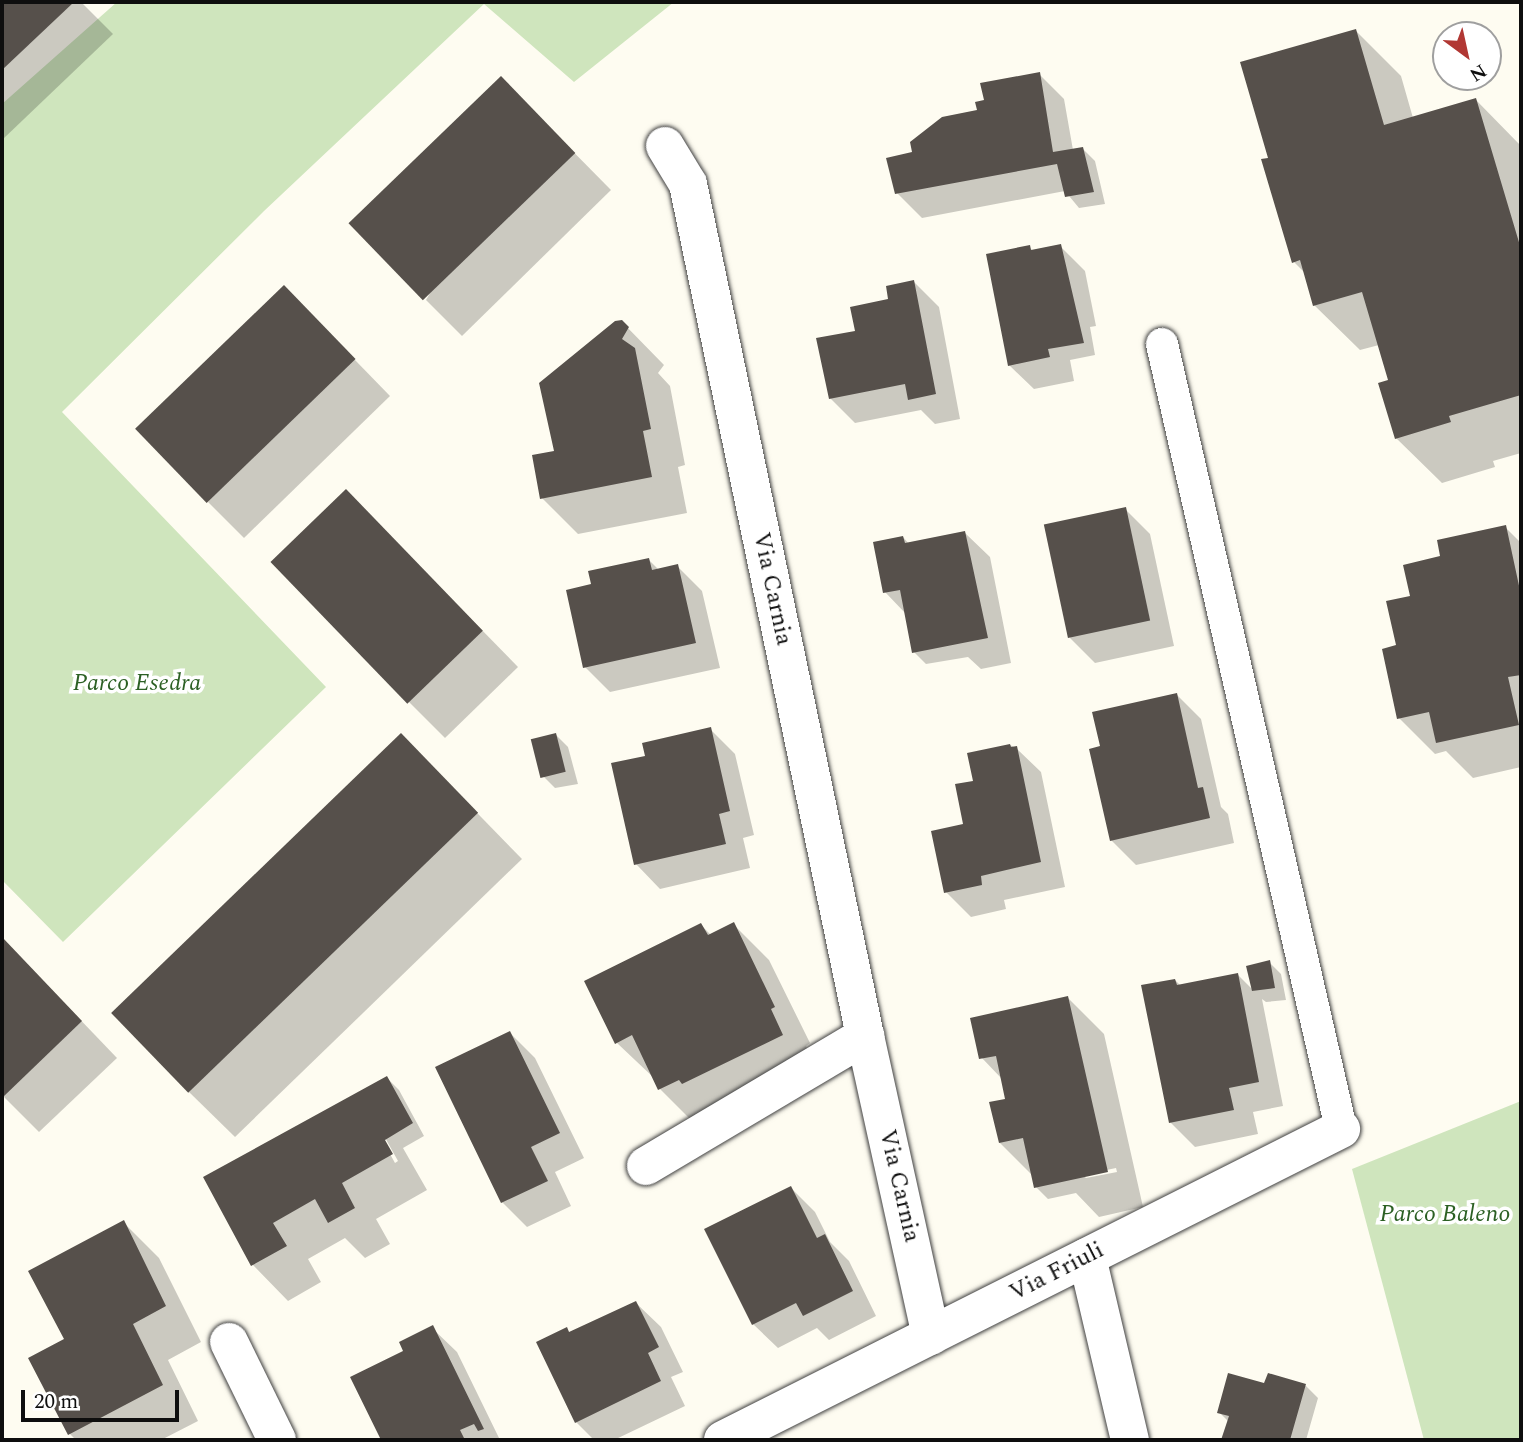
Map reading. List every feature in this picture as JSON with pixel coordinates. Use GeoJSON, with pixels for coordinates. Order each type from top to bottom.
{"type":"FeatureCollection","features":[{"type":"Feature","properties":{"kind":"street","name":"Via Carnia"},"geometry":{"type":"LineString","coordinates":[[665,146],[688,184],[865,1036],[932,1336]]}},
{"type":"Feature","properties":{"kind":"street"},"geometry":{"type":"LineString","coordinates":[[646,1166],[865,1036]]}},
{"type":"Feature","properties":{"kind":"street","name":"Via Friuli"},"geometry":{"type":"LineString","coordinates":[[723,1440],[780,1428],[932,1336],[1341,1129]]}},
{"type":"Feature","properties":{"kind":"street"},"geometry":{"type":"LineString","coordinates":[[1087,1257],[1130,1440]]}},
{"type":"Feature","properties":{"kind":"street"},"geometry":{"type":"LineString","coordinates":[[229,1342],[277,1440]]}},
{"type":"Feature","properties":{"kind":"lane"},"geometry":{"type":"LineString","coordinates":[[1162,344],[1341,1129]]}},
{"type":"Feature","properties":{"kind":"green space","name":"Parco Esedra"},"geometry":{"type":"Polygon","coordinates":[[[117,2],[674,2],[574,82],[484,4],[264,211],[62,412],[326,687],[63,942],[2,880],[2,104],[117,2]]]}},
{"type":"Feature","properties":{"kind":"green space","name":"Parco Baleno"},"geometry":{"type":"Polygon","coordinates":[[[1521,1101],[1521,1440],[1424,1440],[1352,1169],[1521,1101]]]}},
{"type":"Feature","properties":{"kind":"building"},"geometry":{"type":"Polygon","coordinates":[[[2,2],[74,2],[2,70],[2,2]]]}},
{"type":"Feature","properties":{"kind":"building"},"geometry":{"type":"Polygon","coordinates":[[[1356,29],[1384,125],[1476,98],[1521,249],[1521,395],[1449,416],[1451,422],[1395,439],[1378,383],[1388,380],[1362,292],[1313,306],[1300,260],[1292,263],[1261,159],[1268,158],[1240,62],[1356,29]]]}},
{"type":"Feature","properties":{"kind":"building"},"geometry":{"type":"Polygon","coordinates":[[[1040,72],[1053,152],[1083,147],[1094,192],[1065,197],[1057,164],[895,194],[886,158],[912,152],[910,142],[942,117],[977,110],[975,102],[984,100],[980,83],[1040,72]]]}},
{"type":"Feature","properties":{"kind":"building"},"geometry":{"type":"Polygon","coordinates":[[[501,76],[575,153],[423,300],[348,223],[501,76]]]}},
{"type":"Feature","properties":{"kind":"building"},"geometry":{"type":"Polygon","coordinates":[[[1061,244],[1084,343],[1048,349],[1050,357],[1008,366],[986,254],[1030,245],[1031,250],[1061,244]]]}},
{"type":"Feature","properties":{"kind":"building"},"geometry":{"type":"Polygon","coordinates":[[[914,280],[936,394],[908,400],[905,384],[829,399],[816,338],[855,331],[850,307],[888,299],[886,286],[914,280]]]}},
{"type":"Feature","properties":{"kind":"building"},"geometry":{"type":"Polygon","coordinates":[[[284,285],[356,359],[207,503],[135,429],[284,285]]]}},
{"type":"Feature","properties":{"kind":"building"},"geometry":{"type":"Polygon","coordinates":[[[622,320],[629,327],[622,339],[635,348],[651,429],[643,431],[652,477],[540,499],[532,455],[554,451],[539,383],[615,321],[622,320]]]}},
{"type":"Feature","properties":{"kind":"building"},"geometry":{"type":"Polygon","coordinates":[[[346,489],[483,631],[407,704],[270,562],[346,489]]]}},
{"type":"Feature","properties":{"kind":"building"},"geometry":{"type":"Polygon","coordinates":[[[1126,507],[1150,620],[1068,638],[1044,524],[1126,507]]]}},
{"type":"Feature","properties":{"kind":"building"},"geometry":{"type":"Polygon","coordinates":[[[1506,525],[1521,595],[1521,675],[1508,677],[1519,725],[1436,743],[1429,712],[1397,719],[1382,649],[1396,645],[1386,601],[1410,596],[1403,565],[1440,556],[1437,540],[1506,525]]]}},
{"type":"Feature","properties":{"kind":"building"},"geometry":{"type":"Polygon","coordinates":[[[965,531],[988,638],[912,653],[900,590],[883,593],[873,542],[903,536],[905,543],[965,531]]]}},
{"type":"Feature","properties":{"kind":"building"},"geometry":{"type":"Polygon","coordinates":[[[649,558],[652,570],[678,564],[696,643],[583,668],[566,590],[591,584],[588,571],[649,558]]]}},
{"type":"Feature","properties":{"kind":"building"},"geometry":{"type":"Polygon","coordinates":[[[1177,693],[1198,788],[1203,787],[1210,818],[1110,841],[1089,749],[1100,746],[1092,712],[1177,693]]]}},
{"type":"Feature","properties":{"kind":"building"},"geometry":{"type":"Polygon","coordinates":[[[711,727],[730,811],[719,814],[726,844],[634,865],[611,763],[645,756],[642,743],[711,727]]]}},
{"type":"Feature","properties":{"kind":"building"},"geometry":{"type":"Polygon","coordinates":[[[401,733],[478,813],[188,1093],[111,1013],[401,733]]]}},
{"type":"Feature","properties":{"kind":"building"},"geometry":{"type":"Polygon","coordinates":[[[556,733],[566,772],[540,778],[531,739],[556,733]]]}},
{"type":"Feature","properties":{"kind":"building"},"geometry":{"type":"Polygon","coordinates":[[[1010,744],[1011,747],[1017,746],[1041,862],[981,876],[982,885],[944,893],[931,831],[963,824],[955,784],[973,781],[967,753],[1010,744]]]}},
{"type":"Feature","properties":{"kind":"building"},"geometry":{"type":"Polygon","coordinates":[[[734,922],[775,1007],[771,1009],[783,1035],[682,1084],[679,1080],[658,1090],[632,1035],[615,1044],[584,981],[701,923],[708,935],[734,922]]]}},
{"type":"Feature","properties":{"kind":"building"},"geometry":{"type":"Polygon","coordinates":[[[2,937],[82,1021],[2,1098],[2,937]]]}},
{"type":"Feature","properties":{"kind":"building"},"geometry":{"type":"Polygon","coordinates":[[[1270,960],[1275,988],[1252,991],[1246,966],[1270,960]]]}},
{"type":"Feature","properties":{"kind":"building"},"geometry":{"type":"Polygon","coordinates":[[[1238,973],[1259,1082],[1229,1088],[1234,1110],[1169,1123],[1141,985],[1175,979],[1177,985],[1238,973]]]}},
{"type":"Feature","properties":{"kind":"building"},"geometry":{"type":"Polygon","coordinates":[[[1068,996],[1108,1172],[1034,1188],[1023,1138],[999,1143],[989,1102],[1005,1099],[996,1056],[979,1059],[970,1018],[1068,996]]]}},
{"type":"Feature","properties":{"kind":"building"},"geometry":{"type":"Polygon","coordinates":[[[510,1031],[560,1133],[531,1147],[548,1181],[501,1203],[435,1067],[510,1031]]]}},
{"type":"Feature","properties":{"kind":"building"},"geometry":{"type":"Polygon","coordinates":[[[387,1076],[413,1123],[385,1140],[393,1154],[342,1183],[355,1208],[328,1223],[315,1199],[273,1223],[287,1246],[251,1266],[203,1177],[387,1076]]]}},
{"type":"Feature","properties":{"kind":"building"},"geometry":{"type":"Polygon","coordinates":[[[791,1186],[817,1238],[825,1234],[853,1291],[803,1316],[796,1303],[752,1325],[704,1229],[791,1186]]]}},
{"type":"Feature","properties":{"kind":"building"},"geometry":{"type":"Polygon","coordinates":[[[124,1220],[166,1306],[133,1324],[163,1385],[68,1435],[28,1358],[64,1339],[28,1271],[124,1220]]]}},
{"type":"Feature","properties":{"kind":"building"},"geometry":{"type":"Polygon","coordinates":[[[636,1301],[659,1347],[648,1353],[661,1381],[575,1423],[536,1342],[567,1327],[569,1332],[636,1301]]]}},
{"type":"Feature","properties":{"kind":"building"},"geometry":{"type":"Polygon","coordinates":[[[433,1325],[484,1429],[478,1431],[474,1424],[460,1430],[465,1440],[381,1440],[350,1377],[403,1351],[399,1342],[433,1325]]]}},
{"type":"Feature","properties":{"kind":"building"},"geometry":{"type":"Polygon","coordinates":[[[1228,1373],[1264,1383],[1268,1373],[1306,1384],[1290,1440],[1221,1440],[1229,1416],[1217,1413],[1228,1373]]]}}]}
